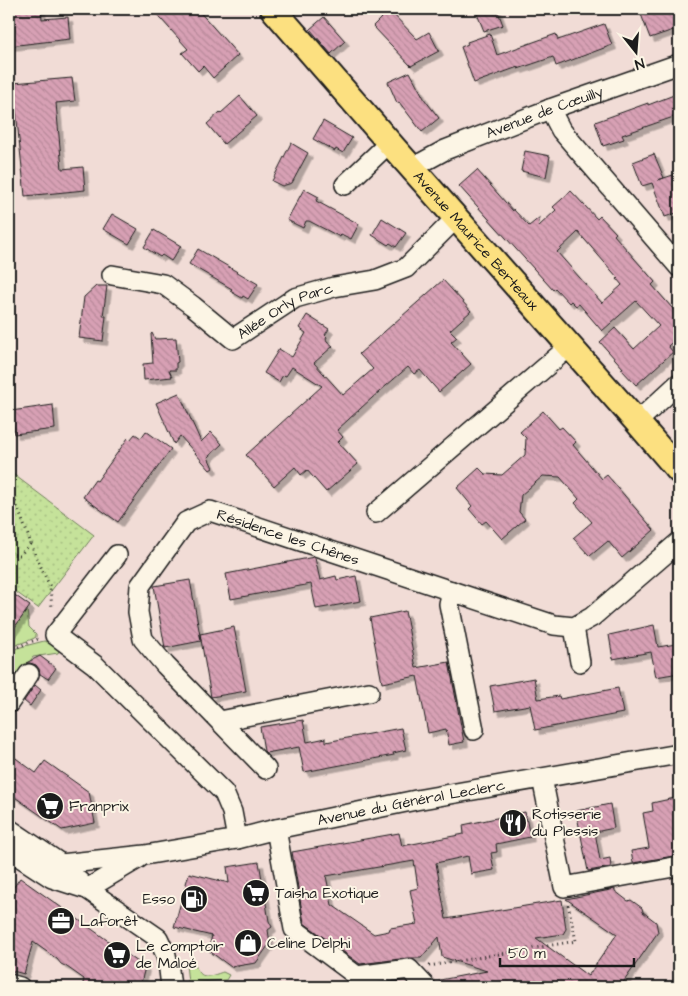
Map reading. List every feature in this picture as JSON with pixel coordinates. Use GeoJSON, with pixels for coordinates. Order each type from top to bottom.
{"type":"FeatureCollection","features":[{"type":"Feature","properties":{"kind":"main road","name":"Avenue Maurice Berteaux"},"geometry":{"type":"LineString","coordinates":[[273,9],[679,471]]}},
{"type":"Feature","properties":{"kind":"street","name":"Avenue de Cœuilly"},"geometry":{"type":"LineString","coordinates":[[412,168],[445,150],[550,109],[679,64]]}},
{"type":"Feature","properties":{"kind":"street"},"geometry":{"type":"LineString","coordinates":[[550,109],[561,130],[679,267]]}},
{"type":"Feature","properties":{"kind":"street"},"geometry":{"type":"LineString","coordinates":[[345,185],[390,143]]}},
{"type":"Feature","properties":{"kind":"street","name":"Allée Orly Parc"},"geometry":{"type":"LineString","coordinates":[[112,275],[163,284],[233,339],[295,298],[334,287],[375,280],[406,268],[456,218]]}},
{"type":"Feature","properties":{"kind":"street"},"geometry":{"type":"LineString","coordinates":[[376,512],[570,346]]}},
{"type":"Feature","properties":{"kind":"street"},"geometry":{"type":"LineString","coordinates":[[637,422],[679,383]]}},
{"type":"Feature","properties":{"kind":"street","name":"Résidence les Chênes"},"geometry":{"type":"LineString","coordinates":[[266,769],[165,665],[143,639],[138,612],[140,586],[186,522],[210,511],[554,625],[574,627]]}},
{"type":"Feature","properties":{"kind":"street"},"geometry":{"type":"LineString","coordinates":[[580,662],[574,627],[592,617],[679,542]]}},
{"type":"Feature","properties":{"kind":"street"},"geometry":{"type":"LineString","coordinates":[[117,555],[55,634],[95,665],[224,794],[232,812],[238,839]]}},
{"type":"Feature","properties":{"kind":"street"},"geometry":{"type":"LineString","coordinates":[[452,591],[449,604],[474,730]]}},
{"type":"Feature","properties":{"kind":"street"},"geometry":{"type":"LineString","coordinates":[[9,703],[29,674]]}},
{"type":"Feature","properties":{"kind":"street"},"geometry":{"type":"LineString","coordinates":[[220,721],[369,692]]}},
{"type":"Feature","properties":{"kind":"street","name":"Avenue du Général Leclerc"},"geometry":{"type":"LineString","coordinates":[[61,864],[145,855],[238,839],[416,800],[679,754]]}},
{"type":"Feature","properties":{"kind":"street"},"geometry":{"type":"LineString","coordinates":[[542,778],[564,886],[679,866]]}},
{"type":"Feature","properties":{"kind":"street"},"geometry":{"type":"LineString","coordinates":[[9,828],[61,864],[87,889],[158,938],[166,956],[171,987]]}},
{"type":"Feature","properties":{"kind":"street"},"geometry":{"type":"LineString","coordinates":[[276,830],[294,929],[357,976],[409,969],[426,987]]}},
{"type":"Feature","properties":{"kind":"street"},"geometry":{"type":"LineString","coordinates":[[9,850],[52,878],[87,889]]}},
{"type":"Feature","properties":{"kind":"street","name":"Avenue du Général Leclerc"},"geometry":{"type":"LineString","coordinates":[[87,889],[145,855]]}},
{"type":"Feature","properties":{"kind":"street"},"geometry":{"type":"LineString","coordinates":[[9,984],[20,987]]}},
{"type":"Feature","properties":{"kind":"path"},"geometry":{"type":"LineString","coordinates":[[9,488],[50,586],[55,634],[9,651]]}},
{"type":"Feature","properties":{"kind":"path"},"geometry":{"type":"LineString","coordinates":[[9,554],[20,554],[31,543]]}},
{"type":"Feature","properties":{"kind":"path"},"geometry":{"type":"LineString","coordinates":[[409,969],[576,941],[564,886]]}},
{"type":"Feature","properties":{"kind":"green space"},"geometry":{"type":"Polygon","coordinates":[[[9,471],[94,535],[38,608],[9,587],[9,471]]]}},
{"type":"Feature","properties":{"kind":"green space"},"geometry":{"type":"Polygon","coordinates":[[[27,610],[29,627],[36,634],[36,637],[9,649],[9,635],[27,610]]]}},
{"type":"Feature","properties":{"kind":"green space"},"geometry":{"type":"Polygon","coordinates":[[[44,641],[49,642],[59,650],[58,653],[33,657],[9,693],[9,653],[17,648],[44,641]]]}},
{"type":"Feature","properties":{"kind":"green space"},"geometry":{"type":"Polygon","coordinates":[[[186,964],[195,965],[204,976],[223,972],[229,975],[226,980],[188,983],[186,964]]]}},
{"type":"Feature","properties":{"kind":"building"},"geometry":{"type":"Polygon","coordinates":[[[9,9],[41,9],[42,19],[68,17],[70,39],[9,46],[9,9]]]}},
{"type":"Feature","properties":{"kind":"building"},"geometry":{"type":"Polygon","coordinates":[[[152,9],[197,9],[238,55],[213,78],[203,66],[198,71],[182,53],[188,49],[152,9]]]}},
{"type":"Feature","properties":{"kind":"building"},"geometry":{"type":"Polygon","coordinates":[[[475,9],[497,9],[503,25],[484,31],[475,9]]]}},
{"type":"Feature","properties":{"kind":"building"},"geometry":{"type":"Polygon","coordinates":[[[639,9],[679,9],[679,28],[650,38],[639,9]]]}},
{"type":"Feature","properties":{"kind":"building"},"geometry":{"type":"Polygon","coordinates":[[[389,10],[417,39],[429,32],[439,51],[411,66],[373,26],[389,10]]]}},
{"type":"Feature","properties":{"kind":"building"},"geometry":{"type":"Polygon","coordinates":[[[324,17],[345,41],[331,54],[310,29],[324,17]]]}},
{"type":"Feature","properties":{"kind":"building"},"geometry":{"type":"Polygon","coordinates":[[[604,24],[612,45],[556,66],[553,57],[474,83],[461,47],[468,44],[467,42],[490,34],[497,55],[556,34],[558,40],[604,24]]]}},
{"type":"Feature","properties":{"kind":"building"},"geometry":{"type":"Polygon","coordinates":[[[410,72],[425,100],[439,118],[422,132],[399,102],[397,103],[388,82],[410,72]]]}},
{"type":"Feature","properties":{"kind":"building"},"geometry":{"type":"Polygon","coordinates":[[[72,78],[75,101],[56,103],[62,169],[83,167],[85,190],[25,196],[13,83],[72,78]]]}},
{"type":"Feature","properties":{"kind":"building"},"geometry":{"type":"Polygon","coordinates":[[[679,93],[679,115],[622,135],[624,139],[603,146],[595,122],[679,93]]]}},
{"type":"Feature","properties":{"kind":"building"},"geometry":{"type":"Polygon","coordinates":[[[240,96],[257,116],[224,144],[207,124],[240,96]]]}},
{"type":"Feature","properties":{"kind":"building"},"geometry":{"type":"Polygon","coordinates":[[[323,121],[352,138],[343,153],[336,149],[335,151],[313,139],[323,121]]]}},
{"type":"Feature","properties":{"kind":"building"},"geometry":{"type":"Polygon","coordinates":[[[291,143],[308,153],[292,183],[282,186],[272,181],[291,143]]]}},
{"type":"Feature","properties":{"kind":"building"},"geometry":{"type":"Polygon","coordinates":[[[525,151],[550,156],[546,177],[521,171],[525,151]]]}},
{"type":"Feature","properties":{"kind":"building"},"geometry":{"type":"Polygon","coordinates":[[[654,154],[664,178],[679,173],[679,212],[665,217],[652,183],[642,186],[633,162],[654,154]]]}},
{"type":"Feature","properties":{"kind":"building"},"geometry":{"type":"Polygon","coordinates":[[[477,170],[513,211],[513,209],[529,226],[540,217],[538,227],[556,210],[553,207],[571,191],[597,219],[600,216],[616,233],[614,235],[655,282],[652,285],[679,316],[679,336],[668,346],[673,352],[636,385],[600,342],[615,328],[634,349],[659,326],[636,301],[602,331],[579,304],[576,306],[571,301],[569,303],[555,288],[553,290],[459,186],[477,170]],[[578,232],[557,252],[602,303],[622,285],[578,232]]]}},
{"type":"Feature","properties":{"kind":"building"},"geometry":{"type":"Polygon","coordinates":[[[304,189],[319,197],[316,201],[359,224],[351,239],[341,234],[340,237],[309,221],[306,221],[303,228],[287,220],[304,189]]]}},
{"type":"Feature","properties":{"kind":"building"},"geometry":{"type":"Polygon","coordinates":[[[112,214],[138,229],[129,244],[103,229],[112,214]]]}},
{"type":"Feature","properties":{"kind":"building"},"geometry":{"type":"Polygon","coordinates":[[[382,218],[406,233],[396,247],[390,243],[388,245],[372,235],[382,218]]]}},
{"type":"Feature","properties":{"kind":"building"},"geometry":{"type":"Polygon","coordinates":[[[154,230],[181,246],[171,261],[162,255],[160,257],[144,247],[154,230]]]}},
{"type":"Feature","properties":{"kind":"building"},"geometry":{"type":"Polygon","coordinates":[[[198,249],[258,284],[248,299],[243,296],[242,298],[230,291],[232,289],[189,264],[198,249]]]}},
{"type":"Feature","properties":{"kind":"building"},"geometry":{"type":"Polygon","coordinates":[[[443,280],[471,311],[450,330],[457,337],[451,342],[471,364],[439,392],[420,370],[414,374],[408,367],[372,398],[337,430],[343,437],[338,442],[358,464],[326,492],[307,470],[301,475],[295,467],[274,486],[246,455],[322,386],[292,367],[286,376],[283,375],[279,382],[264,373],[279,349],[292,357],[306,333],[299,328],[307,315],[329,329],[325,335],[327,341],[333,346],[314,363],[343,395],[373,369],[359,354],[443,280]]]}},
{"type":"Feature","properties":{"kind":"building"},"geometry":{"type":"Polygon","coordinates":[[[96,286],[107,286],[103,316],[106,316],[103,341],[79,338],[84,297],[96,286]]]}},
{"type":"Feature","properties":{"kind":"building"},"geometry":{"type":"Polygon","coordinates":[[[152,333],[155,339],[176,338],[178,362],[176,363],[176,370],[169,370],[172,377],[144,380],[143,364],[153,363],[152,333]]]}},
{"type":"Feature","properties":{"kind":"building"},"geometry":{"type":"Polygon","coordinates":[[[179,393],[201,442],[211,432],[222,444],[208,457],[213,468],[210,470],[180,436],[174,444],[156,403],[179,393]]]}},
{"type":"Feature","properties":{"kind":"building"},"geometry":{"type":"Polygon","coordinates":[[[53,405],[55,429],[14,434],[11,411],[53,405]]]}},
{"type":"Feature","properties":{"kind":"building"},"geometry":{"type":"Polygon","coordinates":[[[543,411],[559,429],[562,427],[576,442],[573,445],[602,479],[607,475],[654,530],[622,558],[608,541],[590,556],[573,538],[592,522],[575,503],[579,499],[560,477],[543,476],[521,495],[519,512],[525,519],[502,539],[486,521],[482,524],[469,509],[472,506],[457,488],[479,468],[485,474],[502,475],[525,455],[526,438],[520,432],[543,411]]]}},
{"type":"Feature","properties":{"kind":"building"},"geometry":{"type":"Polygon","coordinates":[[[146,431],[171,449],[118,522],[83,497],[128,438],[130,440],[135,434],[141,438],[146,431]]]}},
{"type":"Feature","properties":{"kind":"building"},"geometry":{"type":"Polygon","coordinates":[[[314,557],[320,580],[336,576],[337,580],[356,576],[361,601],[316,609],[311,584],[231,599],[226,574],[314,557]]]}},
{"type":"Feature","properties":{"kind":"building"},"geometry":{"type":"Polygon","coordinates":[[[190,580],[201,641],[165,648],[154,586],[190,580]]]}},
{"type":"Feature","properties":{"kind":"building"},"geometry":{"type":"Polygon","coordinates":[[[9,591],[30,606],[9,635],[9,591]]]}},
{"type":"Feature","properties":{"kind":"building"},"geometry":{"type":"Polygon","coordinates":[[[405,611],[416,668],[449,662],[464,742],[449,745],[446,729],[428,733],[417,676],[382,683],[370,618],[405,611]]]}},
{"type":"Feature","properties":{"kind":"building"},"geometry":{"type":"Polygon","coordinates":[[[654,625],[658,647],[676,644],[677,648],[679,647],[679,673],[656,677],[651,652],[613,659],[609,635],[654,625]]]}},
{"type":"Feature","properties":{"kind":"building"},"geometry":{"type":"Polygon","coordinates":[[[234,627],[246,691],[211,697],[200,634],[234,627]]]}},
{"type":"Feature","properties":{"kind":"building"},"geometry":{"type":"Polygon","coordinates":[[[40,656],[56,668],[48,679],[40,674],[36,665],[26,663],[40,656]]]}},
{"type":"Feature","properties":{"kind":"building"},"geometry":{"type":"Polygon","coordinates":[[[534,678],[538,699],[559,696],[560,699],[618,688],[623,713],[535,730],[530,705],[495,711],[490,686],[534,678]]]}},
{"type":"Feature","properties":{"kind":"building"},"geometry":{"type":"Polygon","coordinates":[[[35,685],[41,690],[30,706],[24,701],[35,685]]]}},
{"type":"Feature","properties":{"kind":"building"},"geometry":{"type":"Polygon","coordinates":[[[303,720],[307,742],[326,738],[326,742],[401,728],[406,750],[393,753],[394,755],[304,772],[299,747],[266,753],[264,751],[260,727],[303,720]]]}},
{"type":"Feature","properties":{"kind":"building"},"geometry":{"type":"Polygon","coordinates":[[[9,753],[36,773],[45,761],[89,792],[95,823],[62,830],[9,793],[9,753]]]}},
{"type":"Feature","properties":{"kind":"building"},"geometry":{"type":"Polygon","coordinates":[[[679,797],[679,855],[633,863],[631,851],[649,848],[643,813],[653,811],[652,803],[679,797]]]}},
{"type":"Feature","properties":{"kind":"building"},"geometry":{"type":"Polygon","coordinates":[[[610,804],[614,828],[595,832],[600,860],[610,858],[611,867],[588,871],[576,811],[610,804]]]}},
{"type":"Feature","properties":{"kind":"building"},"geometry":{"type":"Polygon","coordinates":[[[525,812],[530,837],[496,844],[497,852],[491,853],[494,870],[471,874],[468,856],[436,863],[446,919],[562,900],[566,929],[563,934],[536,938],[588,976],[617,934],[566,899],[615,889],[628,901],[631,900],[642,908],[643,912],[656,922],[658,932],[620,987],[440,987],[440,980],[487,971],[442,957],[439,937],[421,958],[360,964],[304,923],[292,852],[399,833],[402,846],[464,834],[463,825],[525,812]],[[414,861],[326,876],[332,905],[374,934],[389,931],[390,928],[417,924],[410,890],[418,888],[414,861]]]}},
{"type":"Feature","properties":{"kind":"building"},"geometry":{"type":"Polygon","coordinates":[[[259,862],[269,921],[272,927],[268,930],[270,943],[256,963],[231,967],[208,950],[212,936],[174,927],[189,873],[229,883],[227,867],[259,862]]]}},
{"type":"Feature","properties":{"kind":"building"},"geometry":{"type":"Polygon","coordinates":[[[20,878],[145,967],[140,987],[82,987],[84,979],[33,942],[24,974],[9,970],[9,894],[20,878]]]}},
{"type":"Feature","properties":{"kind":"building"},"geometry":{"type":"Polygon","coordinates":[[[392,983],[399,987],[357,987],[392,983]]]}},
{"type":"Feature","properties":{"kind":"place","name":"Franprix"},"geometry":{"type":"Point","coordinates":[50,806]}},
{"type":"Feature","properties":{"kind":"place","name":"Rotisserie du Plessis"},"geometry":{"type":"Point","coordinates":[513,823]}},
{"type":"Feature","properties":{"kind":"place","name":"Taisha Exotique"},"geometry":{"type":"Point","coordinates":[256,893]}},
{"type":"Feature","properties":{"kind":"place","name":"Esso"},"geometry":{"type":"Point","coordinates":[194,899]}},
{"type":"Feature","properties":{"kind":"place","name":"Laforêt"},"geometry":{"type":"Point","coordinates":[61,921]}},
{"type":"Feature","properties":{"kind":"place","name":"Celine Delphi"},"geometry":{"type":"Point","coordinates":[248,943]}},
{"type":"Feature","properties":{"kind":"place","name":"Le comptoir de Maloé"},"geometry":{"type":"Point","coordinates":[117,955]}}]}
